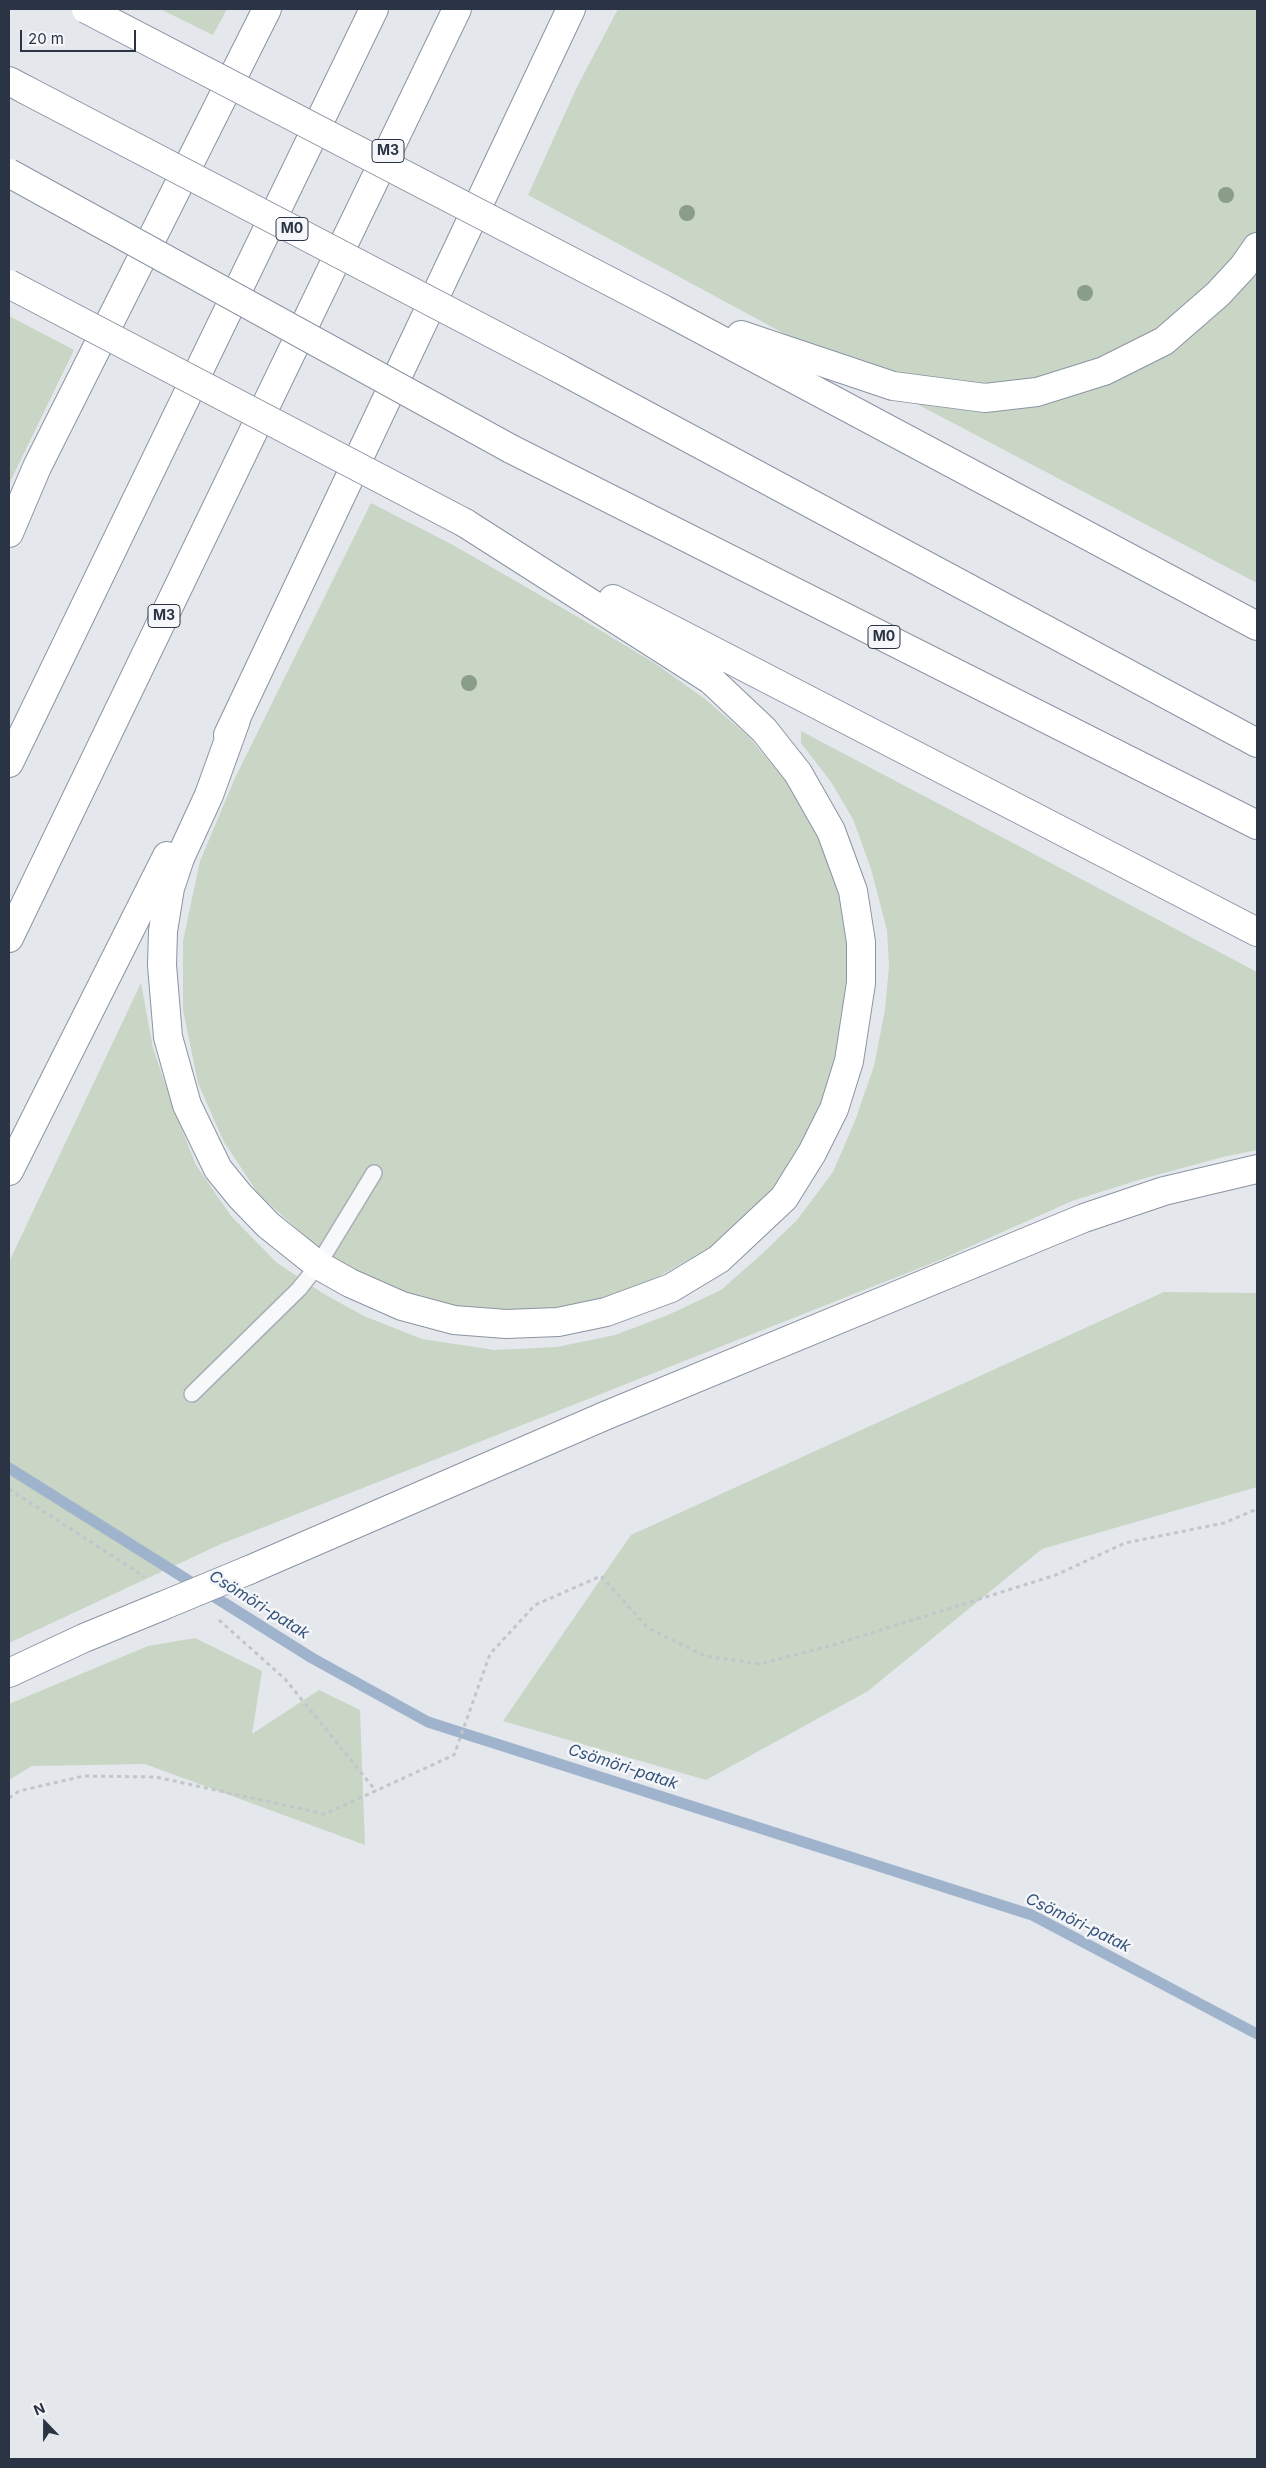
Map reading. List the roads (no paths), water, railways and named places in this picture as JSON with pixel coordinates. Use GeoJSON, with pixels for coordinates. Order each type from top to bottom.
{"type":"FeatureCollection","features":[{"type":"Feature","properties":{"kind":"highway"},"geometry":{"type":"LineString","coordinates":[[86,9],[661,308],[1257,626]]}},
{"type":"Feature","properties":{"kind":"highway"},"geometry":{"type":"LineString","coordinates":[[9,533],[37,467],[267,9]]}},
{"type":"Feature","properties":{"kind":"highway"},"geometry":{"type":"LineString","coordinates":[[9,763],[374,9]]}},
{"type":"Feature","properties":{"kind":"highway","name":"M3"},"geometry":{"type":"LineString","coordinates":[[9,938],[457,9]]}},
{"type":"Feature","properties":{"kind":"highway"},"geometry":{"type":"LineString","coordinates":[[9,1172],[236,720],[571,9]]}},
{"type":"Feature","properties":{"kind":"highway"},"geometry":{"type":"LineString","coordinates":[[542,70],[580,9]]}},
{"type":"Feature","properties":{"kind":"highway","name":"M0"},"geometry":{"type":"LineString","coordinates":[[18,85],[558,368],[1257,743]]}},
{"type":"Feature","properties":{"kind":"highway","name":"M0"},"geometry":{"type":"LineString","coordinates":[[9,173],[511,449],[1257,826]]}},
{"type":"Feature","properties":{"kind":"highway"},"geometry":{"type":"LineString","coordinates":[[661,308],[893,386],[985,398],[1037,392],[1104,371],[1164,342],[1218,294],[1243,268],[1257,247]]}},
{"type":"Feature","properties":{"kind":"highway"},"geometry":{"type":"LineString","coordinates":[[9,284],[465,523],[1257,932]]}},
{"type":"Feature","properties":{"kind":"highway"},"geometry":{"type":"LineString","coordinates":[[9,514],[37,467]]}},
{"type":"Feature","properties":{"kind":"highway"},"geometry":{"type":"LineString","coordinates":[[236,720],[209,795],[180,858],[170,888],[163,931],[162,964],[168,1036],[187,1105],[218,1169],[268,1224],[318,1265],[350,1283],[402,1306],[454,1320],[506,1324],[558,1322],[606,1312],[671,1288],[719,1259],[784,1198],[812,1153],[834,1109],[846,1071],[857,1018],[861,983],[861,942],[853,891],[831,831],[798,773],[764,730],[710,680],[465,523]]}},
{"type":"Feature","properties":{"kind":"highway"},"geometry":{"type":"LineString","coordinates":[[9,1673],[84,1638],[249,1570],[607,1415],[1084,1218],[1164,1192],[1257,1169]]}},
{"type":"Feature","properties":{"kind":"lane"},"geometry":{"type":"LineString","coordinates":[[192,1394],[299,1289],[318,1265],[374,1173]]}},
{"type":"Feature","properties":{"kind":"waterway","name":"Csömöri-patak"},"geometry":{"type":"LineString","coordinates":[[9,1468],[312,1658],[428,1722],[1032,1915],[1257,2034]]}}]}
